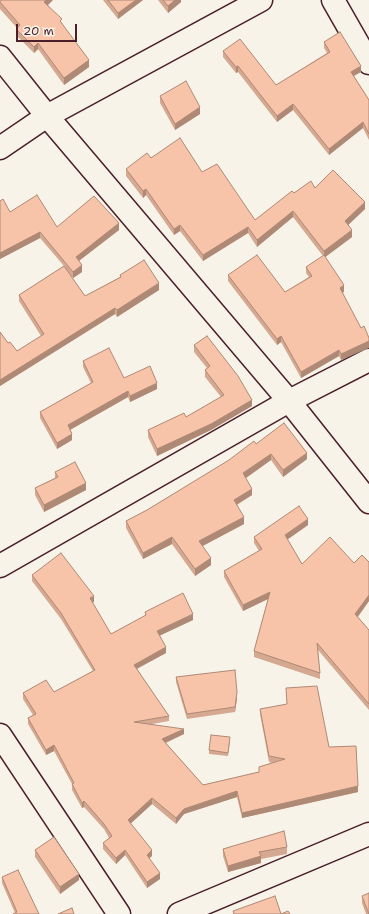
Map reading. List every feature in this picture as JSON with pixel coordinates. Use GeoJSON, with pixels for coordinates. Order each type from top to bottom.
{"type":"FeatureCollection","features":[{"type":"Feature","properties":{"kind":"street"},"geometry":{"type":"LineString","coordinates":[[0,148],[47,116],[261,0]]}},
{"type":"Feature","properties":{"kind":"street"},"geometry":{"type":"LineString","coordinates":[[333,0],[369,63]]}},
{"type":"Feature","properties":{"kind":"street"},"geometry":{"type":"LineString","coordinates":[[0,57],[47,116],[289,401],[369,502]]}},
{"type":"Feature","properties":{"kind":"street"},"geometry":{"type":"LineString","coordinates":[[0,566],[289,401],[369,360]]}},
{"type":"Feature","properties":{"kind":"street"},"geometry":{"type":"LineString","coordinates":[[0,735],[119,914]]}},
{"type":"Feature","properties":{"kind":"street"},"geometry":{"type":"LineString","coordinates":[[179,914],[369,835]]}},
{"type":"Feature","properties":{"kind":"building"},"geometry":{"type":"Polygon","coordinates":[[[0,0],[46,0],[44,2],[62,19],[60,21],[89,60],[64,78],[38,43],[34,47],[16,29],[20,25],[0,2],[0,0]]]}},
{"type":"Feature","properties":{"kind":"building"},"geometry":{"type":"Polygon","coordinates":[[[108,0],[136,0],[118,13],[108,0]]]}},
{"type":"Feature","properties":{"kind":"building"},"geometry":{"type":"Polygon","coordinates":[[[163,0],[175,0],[168,6],[163,0]]]}},
{"type":"Feature","properties":{"kind":"building"},"geometry":{"type":"Polygon","coordinates":[[[340,32],[361,66],[351,72],[369,100],[369,134],[363,122],[329,149],[293,104],[277,116],[238,66],[236,67],[223,51],[240,39],[276,85],[330,52],[324,42],[340,32]]]}},
{"type":"Feature","properties":{"kind":"building"},"geometry":{"type":"Polygon","coordinates":[[[186,81],[200,107],[175,124],[160,96],[186,81]]]}},
{"type":"Feature","properties":{"kind":"building"},"geometry":{"type":"Polygon","coordinates":[[[180,138],[202,172],[217,164],[255,220],[292,191],[294,193],[311,181],[315,188],[333,170],[365,202],[345,221],[352,230],[324,251],[293,211],[257,240],[248,227],[203,255],[180,225],[174,229],[146,189],[143,191],[126,169],[147,153],[151,158],[180,138]]]}},
{"type":"Feature","properties":{"kind":"building"},"geometry":{"type":"Polygon","coordinates":[[[37,195],[57,227],[94,196],[119,223],[76,257],[82,265],[73,272],[40,232],[0,253],[0,201],[3,199],[10,212],[37,195]]]}},
{"type":"Feature","properties":{"kind":"building"},"geometry":{"type":"Polygon","coordinates":[[[257,255],[285,292],[312,276],[306,267],[324,255],[344,285],[340,288],[361,328],[364,326],[369,341],[341,354],[339,350],[301,372],[281,336],[277,339],[228,275],[257,255]]]}},
{"type":"Feature","properties":{"kind":"building"},"geometry":{"type":"Polygon","coordinates":[[[144,260],[159,283],[117,310],[115,308],[0,380],[0,332],[8,343],[10,342],[17,351],[44,334],[19,295],[64,266],[85,296],[121,277],[120,275],[144,260]]]}},
{"type":"Feature","properties":{"kind":"building"},"geometry":{"type":"Polygon","coordinates":[[[207,336],[238,376],[252,400],[211,424],[157,449],[148,430],[184,413],[186,417],[224,395],[205,370],[210,366],[194,345],[207,336]]]}},
{"type":"Feature","properties":{"kind":"building"},"geometry":{"type":"Polygon","coordinates":[[[109,348],[124,378],[150,366],[157,383],[130,396],[128,391],[68,425],[72,434],[57,443],[40,412],[93,382],[83,361],[109,348]]]}},
{"type":"Feature","properties":{"kind":"building"},"geometry":{"type":"Polygon","coordinates":[[[284,423],[307,453],[283,470],[271,454],[243,473],[252,489],[234,500],[244,517],[199,541],[211,558],[195,569],[172,537],[143,553],[126,521],[147,510],[229,460],[254,441],[256,444],[284,423]]]}},
{"type":"Feature","properties":{"kind":"building"},"geometry":{"type":"Polygon","coordinates":[[[75,462],[86,483],[44,505],[35,488],[58,477],[55,472],[75,462]]]}},
{"type":"Feature","properties":{"kind":"building"},"geometry":{"type":"Polygon","coordinates":[[[299,506],[308,519],[285,535],[302,564],[330,537],[354,563],[362,555],[369,562],[369,595],[355,614],[369,630],[369,704],[317,643],[320,673],[254,651],[270,592],[243,605],[224,571],[262,549],[254,537],[299,506]]]}},
{"type":"Feature","properties":{"kind":"building"},"geometry":{"type":"Polygon","coordinates":[[[61,553],[94,596],[90,598],[111,634],[146,615],[145,612],[183,593],[193,614],[157,631],[166,647],[134,665],[169,716],[134,722],[184,729],[162,739],[203,785],[259,772],[259,767],[285,759],[269,756],[260,709],[287,704],[286,688],[317,686],[329,747],[356,746],[358,786],[242,813],[237,791],[184,809],[176,818],[152,798],[128,820],[152,850],[147,855],[160,873],[147,882],[125,850],[116,858],[103,843],[112,836],[104,824],[84,801],[82,803],[72,784],[74,783],[54,745],[46,750],[28,718],[36,714],[23,693],[46,680],[54,692],[95,670],[61,613],[32,575],[61,553]]]}},
{"type":"Feature","properties":{"kind":"building"},"geometry":{"type":"Polygon","coordinates":[[[235,670],[237,692],[235,707],[187,714],[176,677],[235,670]]]}},
{"type":"Feature","properties":{"kind":"building"},"geometry":{"type":"Polygon","coordinates":[[[211,735],[230,737],[228,753],[209,750],[211,735]]]}},
{"type":"Feature","properties":{"kind":"building"},"geometry":{"type":"Polygon","coordinates":[[[284,831],[287,847],[259,852],[261,856],[228,866],[223,849],[284,831]]]}},
{"type":"Feature","properties":{"kind":"building"},"geometry":{"type":"Polygon","coordinates":[[[54,837],[79,874],[60,887],[35,850],[54,837]]]}},
{"type":"Feature","properties":{"kind":"building"},"geometry":{"type":"Polygon","coordinates":[[[18,870],[39,914],[13,914],[17,912],[2,877],[18,870]]]}},
{"type":"Feature","properties":{"kind":"building"},"geometry":{"type":"Polygon","coordinates":[[[369,893],[369,914],[362,896],[369,893]]]}},
{"type":"Feature","properties":{"kind":"building"},"geometry":{"type":"Polygon","coordinates":[[[275,896],[281,914],[234,914],[233,911],[275,896]]]}},
{"type":"Feature","properties":{"kind":"building"},"geometry":{"type":"Polygon","coordinates":[[[72,908],[74,914],[58,914],[72,908]]]}},
{"type":"Feature","properties":{"kind":"building"},"geometry":{"type":"Polygon","coordinates":[[[288,911],[290,914],[281,914],[288,911]]]}}]}
